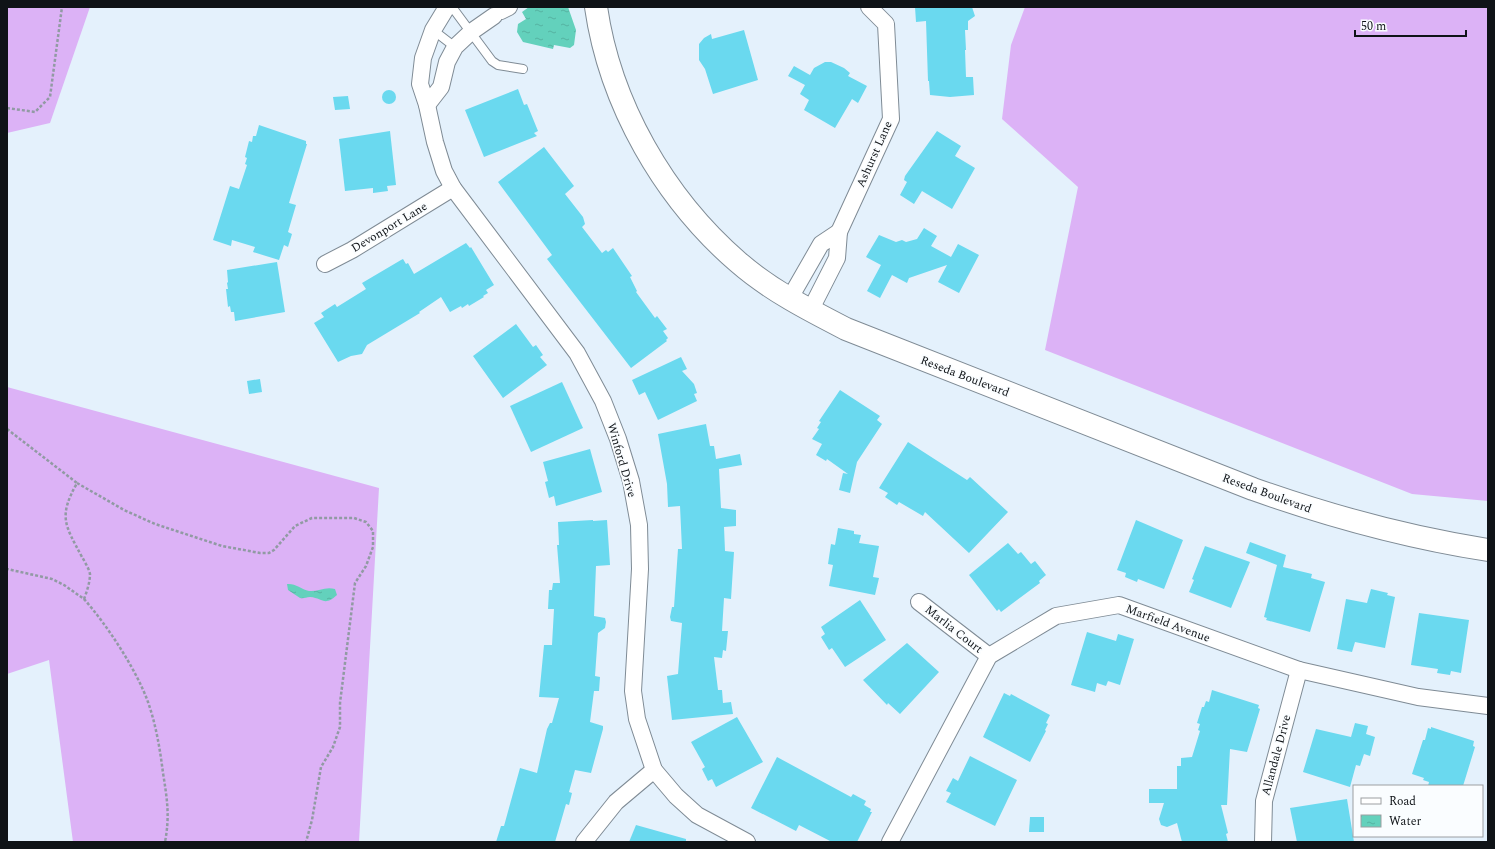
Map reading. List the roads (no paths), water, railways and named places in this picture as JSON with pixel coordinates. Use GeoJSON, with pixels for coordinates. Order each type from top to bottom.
{"type":"FeatureCollection","features":[{"type":"Feature","properties":{"kind":"main road","name":"Reseda Boulevard"},"geometry":{"type":"LineString","coordinates":[[596,7],[607,57],[628,112],[649,155],[678,197],[717,243],[762,281],[810,311],[846,329],[1253,489],[1300,506],[1374,528],[1439,543],[1488,550]]}},
{"type":"Feature","properties":{"kind":"street","name":"Winford Drive"},"geometry":{"type":"LineString","coordinates":[[448,7],[433,30],[423,58],[420,84],[444,171],[453,188],[577,353],[603,401],[618,438],[631,481],[639,525],[640,569],[633,691],[637,720],[654,770],[676,796],[697,815],[747,842]]}},
{"type":"Feature","properties":{"kind":"street","name":"Ashurst Lane"},"geometry":{"type":"LineString","coordinates":[[810,311],[837,258],[839,232],[891,119],[886,24],[869,7]]}},
{"type":"Feature","properties":{"kind":"street"},"geometry":{"type":"LineString","coordinates":[[427,105],[440,87],[447,62],[455,47],[471,32],[501,12]]}},
{"type":"Feature","properties":{"kind":"street","name":"Devonport Lane"},"geometry":{"type":"LineString","coordinates":[[325,264],[352,250],[453,188]]}},
{"type":"Feature","properties":{"kind":"street"},"geometry":{"type":"LineString","coordinates":[[790,298],[821,244],[839,232]]}},
{"type":"Feature","properties":{"kind":"street","name":"Marlia Court"},"geometry":{"type":"LineString","coordinates":[[919,602],[989,656]]}},
{"type":"Feature","properties":{"kind":"street","name":"Marfield Avenue"},"geometry":{"type":"LineString","coordinates":[[989,656],[1056,616],[1118,605],[1299,670],[1418,697],[1488,706]]}},
{"type":"Feature","properties":{"kind":"street"},"geometry":{"type":"LineString","coordinates":[[890,842],[989,656]]}},
{"type":"Feature","properties":{"kind":"street","name":"Allandale Drive"},"geometry":{"type":"LineString","coordinates":[[1263,842],[1264,801],[1299,670]]}},
{"type":"Feature","properties":{"kind":"street"},"geometry":{"type":"LineString","coordinates":[[584,842],[616,802],[654,770]]}},
{"type":"Feature","properties":{"kind":"lane"},"geometry":{"type":"LineString","coordinates":[[452,7],[492,60],[498,65],[523,69]]}},
{"type":"Feature","properties":{"kind":"lane"},"geometry":{"type":"LineString","coordinates":[[433,30],[455,47]]}},
{"type":"Feature","properties":{"kind":"water"},"geometry":{"type":"Polygon","coordinates":[[[529,7],[568,7],[576,30],[574,45],[570,48],[554,45],[553,49],[523,42],[517,32],[518,24],[526,19],[522,12],[529,7]]]}},
{"type":"Feature","properties":{"kind":"water"},"geometry":{"type":"Polygon","coordinates":[[[287,584],[293,584],[309,591],[331,588],[335,589],[337,595],[329,601],[310,597],[300,598],[288,590],[287,584]]]}}]}
